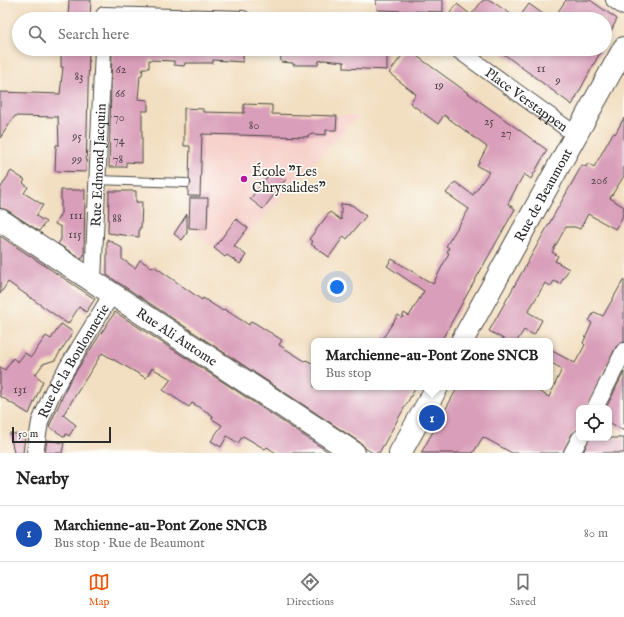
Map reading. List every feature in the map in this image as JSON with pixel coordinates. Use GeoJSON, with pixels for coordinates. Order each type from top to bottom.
{"type":"FeatureCollection","features":[{"type":"Feature","properties":{"kind":"street"},"geometry":{"type":"LineString","coordinates":[[614,0],[624,7]]}},
{"type":"Feature","properties":{"kind":"street"},"geometry":{"type":"LineString","coordinates":[[104,11],[121,12]]}},
{"type":"Feature","properties":{"kind":"street","name":"Rue de Beaumont"},"geometry":{"type":"LineString","coordinates":[[464,338],[624,48]]}},
{"type":"Feature","properties":{"kind":"street","name":"Rue Edmond Jacquin"},"geometry":{"type":"LineString","coordinates":[[93,281],[103,56]]}},
{"type":"Feature","properties":{"kind":"street","name":"Place Verstappen"},"geometry":{"type":"LineString","coordinates":[[468,56],[576,135]]}},
{"type":"Feature","properties":{"kind":"street","name":"Rue Ali Autome"},"geometry":{"type":"LineString","coordinates":[[0,220],[354,453]]}},
{"type":"Feature","properties":{"kind":"street","name":"Rue de la Boulonnerie"},"geometry":{"type":"LineString","coordinates":[[35,453],[40,422],[53,391],[112,294]]}},
{"type":"Feature","properties":{"kind":"street"},"geometry":{"type":"LineString","coordinates":[[597,405],[624,351]]}},
{"type":"Feature","properties":{"kind":"street"},"geometry":{"type":"LineString","coordinates":[[400,453],[435,390]]}},
{"type":"Feature","properties":{"kind":"street"},"geometry":{"type":"LineString","coordinates":[[572,453],[578,441]]}},
{"type":"Feature","properties":{"kind":"lane"},"geometry":{"type":"LineString","coordinates":[[97,180],[186,183]]}},
{"type":"Feature","properties":{"kind":"shaded area","name":"École \"Les Chrysalides\""},"geometry":{"type":"Polygon","coordinates":[[[190,109],[358,116],[225,258],[186,224],[190,109]]]}},
{"type":"Feature","properties":{"kind":"building"},"geometry":{"type":"Polygon","coordinates":[[[69,0],[91,0],[90,12],[68,12],[69,0]]]}},
{"type":"Feature","properties":{"kind":"building"},"geometry":{"type":"Polygon","coordinates":[[[376,0],[443,0],[443,12],[377,10],[376,0]]]}},
{"type":"Feature","properties":{"kind":"building"},"geometry":{"type":"Polygon","coordinates":[[[483,0],[490,0],[508,12],[473,12],[483,0]]]}},
{"type":"Feature","properties":{"kind":"building"},"geometry":{"type":"Polygon","coordinates":[[[566,0],[590,0],[607,12],[558,12],[566,0]]]}},
{"type":"Feature","properties":{"kind":"building"},"geometry":{"type":"Polygon","coordinates":[[[457,4],[467,12],[451,12],[457,4]]]}},
{"type":"Feature","properties":{"kind":"building"},"geometry":{"type":"Polygon","coordinates":[[[529,4],[540,12],[523,12],[529,4]]]}},
{"type":"Feature","properties":{"kind":"building"},"geometry":{"type":"Polygon","coordinates":[[[612,15],[617,19],[612,29],[612,15]]]}},
{"type":"Feature","properties":{"kind":"building"},"geometry":{"type":"Polygon","coordinates":[[[61,56],[89,56],[86,172],[55,171],[56,145],[59,145],[58,117],[15,116],[0,138],[0,92],[60,94],[63,67],[61,67],[61,56]]]}},
{"type":"Feature","properties":{"kind":"building"},"geometry":{"type":"Polygon","coordinates":[[[112,56],[243,56],[243,62],[213,60],[213,63],[185,63],[184,66],[174,65],[174,61],[149,60],[149,68],[143,68],[142,75],[140,76],[138,99],[148,100],[148,111],[142,111],[142,163],[126,162],[126,167],[109,167],[112,56]]]}},
{"type":"Feature","properties":{"kind":"building"},"geometry":{"type":"Polygon","coordinates":[[[281,56],[387,56],[387,70],[344,68],[344,62],[324,60],[319,61],[318,65],[293,65],[293,63],[281,62],[281,56]]]}},
{"type":"Feature","properties":{"kind":"building"},"geometry":{"type":"Polygon","coordinates":[[[402,56],[417,56],[547,150],[531,179],[524,174],[514,192],[508,204],[515,209],[443,338],[383,338],[398,315],[402,318],[404,313],[409,316],[424,291],[387,266],[392,259],[433,284],[449,253],[447,252],[449,248],[446,246],[469,209],[446,193],[455,182],[473,195],[489,172],[477,166],[487,147],[444,115],[438,124],[410,103],[416,94],[389,73],[402,56]]]}},
{"type":"Feature","properties":{"kind":"building"},"geometry":{"type":"Polygon","coordinates":[[[506,56],[598,56],[572,105],[506,56]]]}},
{"type":"Feature","properties":{"kind":"building"},"geometry":{"type":"Polygon","coordinates":[[[244,104],[272,105],[272,114],[337,116],[336,130],[326,130],[326,135],[313,134],[308,135],[308,137],[202,134],[200,196],[188,196],[188,188],[191,183],[189,178],[190,146],[184,146],[184,108],[203,109],[203,112],[244,113],[244,104]]]}},
{"type":"Feature","properties":{"kind":"building"},"geometry":{"type":"Polygon","coordinates":[[[624,118],[624,176],[610,198],[624,207],[622,218],[615,229],[588,214],[580,229],[575,227],[566,227],[552,252],[558,256],[555,261],[569,269],[560,284],[554,281],[551,286],[545,283],[528,312],[542,320],[534,335],[524,330],[519,338],[502,338],[489,331],[582,165],[586,167],[588,163],[594,167],[613,133],[615,134],[624,118]]]}},
{"type":"Feature","properties":{"kind":"building"},"geometry":{"type":"Polygon","coordinates":[[[274,168],[287,178],[263,209],[250,199],[274,168]]]}},
{"type":"Feature","properties":{"kind":"building"},"geometry":{"type":"Polygon","coordinates":[[[11,171],[25,180],[23,183],[28,187],[24,193],[43,205],[36,216],[46,222],[39,231],[7,210],[0,208],[0,189],[11,171]]]}},
{"type":"Feature","properties":{"kind":"building"},"geometry":{"type":"Polygon","coordinates":[[[61,190],[85,190],[84,254],[82,259],[58,244],[61,239],[61,227],[55,224],[61,213],[61,190]]]}},
{"type":"Feature","properties":{"kind":"building"},"geometry":{"type":"Polygon","coordinates":[[[109,191],[136,191],[136,202],[142,202],[141,228],[139,228],[139,237],[108,233],[109,191]]]}},
{"type":"Feature","properties":{"kind":"building"},"geometry":{"type":"Polygon","coordinates":[[[190,198],[208,198],[207,229],[189,228],[190,198]]]}},
{"type":"Feature","properties":{"kind":"building"},"geometry":{"type":"Polygon","coordinates":[[[341,204],[352,205],[366,216],[347,239],[344,236],[329,257],[311,244],[313,242],[309,239],[330,212],[341,220],[341,204]]]}},
{"type":"Feature","properties":{"kind":"building"},"geometry":{"type":"Polygon","coordinates":[[[187,214],[187,233],[182,240],[174,234],[187,214]]]}},
{"type":"Feature","properties":{"kind":"building"},"geometry":{"type":"Polygon","coordinates":[[[236,219],[248,228],[234,246],[246,255],[240,264],[227,255],[225,257],[214,248],[236,219]]]}},
{"type":"Feature","properties":{"kind":"building"},"geometry":{"type":"Polygon","coordinates":[[[0,236],[95,299],[86,312],[79,307],[68,324],[8,282],[0,294],[0,236]]]}},
{"type":"Feature","properties":{"kind":"building"},"geometry":{"type":"Polygon","coordinates":[[[107,239],[122,248],[122,259],[135,268],[140,260],[153,268],[154,266],[202,300],[203,298],[223,311],[224,309],[249,325],[251,321],[255,323],[282,340],[279,345],[305,361],[306,360],[311,362],[311,390],[414,390],[379,453],[373,453],[366,449],[361,443],[107,275],[107,239]]]}},
{"type":"Feature","properties":{"kind":"building"},"geometry":{"type":"Polygon","coordinates":[[[624,279],[624,342],[616,347],[587,405],[576,405],[576,431],[572,434],[563,453],[512,453],[483,437],[473,453],[421,453],[456,390],[536,390],[549,397],[562,369],[553,364],[553,352],[575,363],[585,345],[583,343],[592,323],[589,321],[594,312],[603,316],[624,279]]]}},
{"type":"Feature","properties":{"kind":"building"},"geometry":{"type":"Polygon","coordinates":[[[115,312],[330,453],[276,453],[267,447],[265,449],[243,436],[238,443],[227,436],[221,447],[211,441],[222,425],[212,419],[213,416],[209,413],[192,403],[189,407],[163,390],[171,379],[152,368],[146,378],[102,353],[63,415],[76,425],[69,436],[66,434],[65,437],[49,427],[69,382],[115,312]]]}},
{"type":"Feature","properties":{"kind":"building"},"geometry":{"type":"Polygon","coordinates":[[[61,324],[73,332],[55,360],[43,364],[35,375],[43,381],[29,414],[0,396],[0,367],[5,370],[13,358],[18,362],[25,353],[31,357],[46,336],[51,339],[61,324]]]}},
{"type":"Feature","properties":{"kind":"building"},"geometry":{"type":"Polygon","coordinates":[[[624,372],[624,431],[612,424],[612,405],[608,405],[624,372]]]}},
{"type":"Feature","properties":{"kind":"building"},"geometry":{"type":"Polygon","coordinates":[[[10,433],[25,436],[23,453],[14,453],[10,433]]]}},
{"type":"Feature","properties":{"kind":"building"},"geometry":{"type":"Polygon","coordinates":[[[612,438],[624,438],[624,453],[583,453],[588,441],[612,441],[612,438]]]}},
{"type":"Feature","properties":{"kind":"building"},"geometry":{"type":"Polygon","coordinates":[[[47,440],[64,443],[62,453],[45,453],[47,440]]]}},
{"type":"Feature","properties":{"kind":"place","name":"École \"Les Chrysalides\""},"geometry":{"type":"Point","coordinates":[244,179]}},
{"type":"Feature","properties":{"kind":"place","name":"Marchienne-au-Pont Zone SNCB"},"geometry":{"type":"Point","coordinates":[432,418]}}]}
